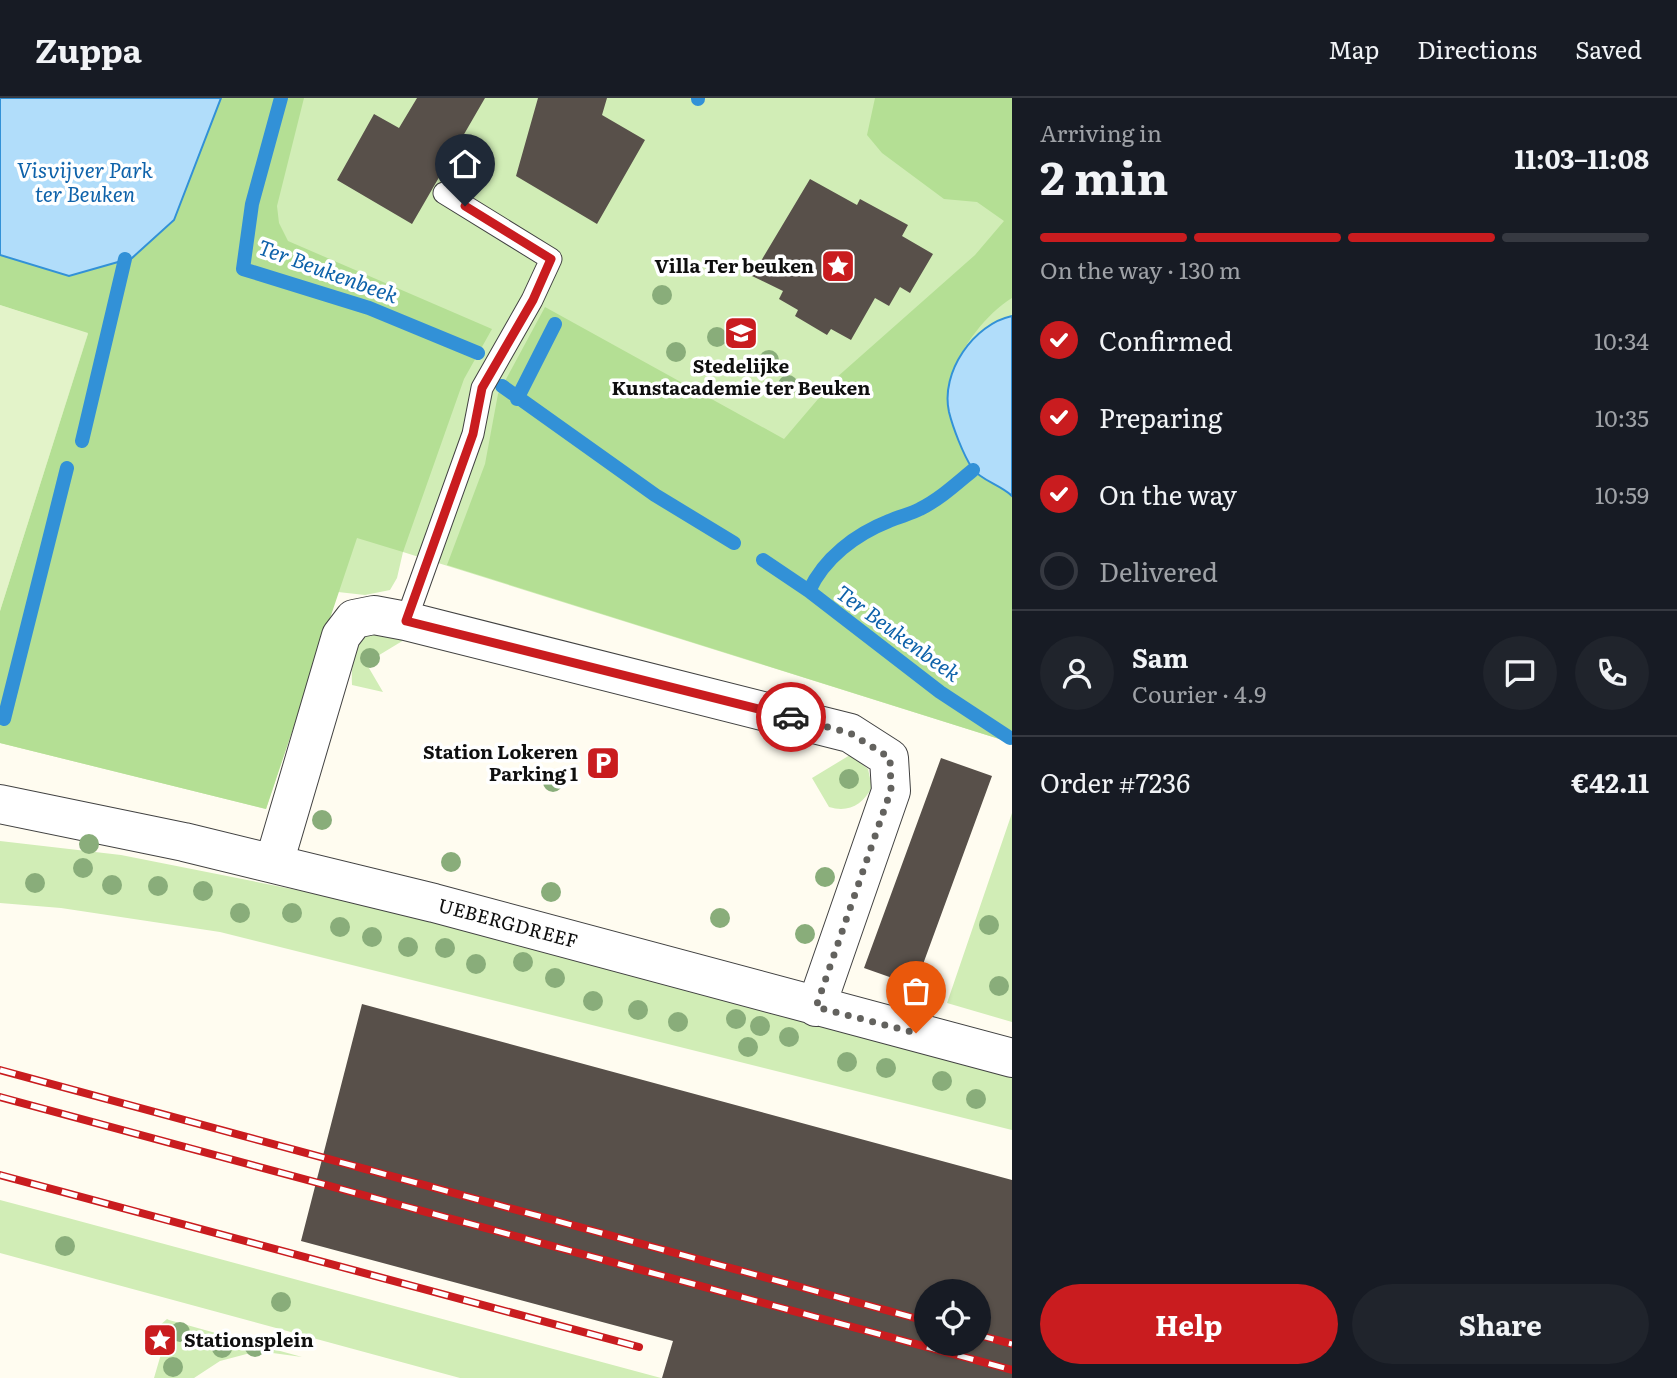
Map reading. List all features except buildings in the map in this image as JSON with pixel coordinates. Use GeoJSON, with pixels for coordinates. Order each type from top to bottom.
{"type":"FeatureCollection","features":[{"type":"Feature","properties":{"kind":"street"},"geometry":{"type":"LineString","coordinates":[[274,863],[341,636],[354,619],[374,615],[406,621],[850,733],[890,758],[891,790],[816,1007]]}},
{"type":"Feature","properties":{"kind":"street","name":"UEBERGDREEF"},"geometry":{"type":"LineString","coordinates":[[0,804],[274,863],[434,902],[1012,1058]]}},
{"type":"Feature","properties":{"kind":"lane"},"geometry":{"type":"LineString","coordinates":[[406,621],[473,434],[482,388],[533,300],[551,259],[444,193]]}},
{"type":"Feature","properties":{"kind":"green space"},"geometry":{"type":"Polygon","coordinates":[[[0,98],[1012,98],[1012,743],[403,552],[397,578],[390,590],[365,595],[338,592],[266,809],[0,743],[0,98]]]}},
{"type":"Feature","properties":{"kind":"green space"},"geometry":{"type":"Polygon","coordinates":[[[221,98],[304,98],[277,206],[279,223],[288,241],[492,329],[464,379],[403,552],[357,538],[266,809],[0,743],[0,611],[88,334],[0,305],[0,255],[69,276],[132,258],[174,220],[221,98]]]}},
{"type":"Feature","properties":{"kind":"green space"},"geometry":{"type":"Polygon","coordinates":[[[875,98],[1012,98],[1012,298],[993,312],[969,342],[956,363],[949,396],[957,435],[972,468],[1012,496],[1012,743],[447,565],[485,464],[498,394],[545,307],[784,439],[836,378],[975,255],[1004,221],[977,202],[944,199],[882,153],[867,135],[875,98]]]}},
{"type":"Feature","properties":{"kind":"green space"},"geometry":{"type":"Polygon","coordinates":[[[0,305],[88,333],[0,611],[0,305]]]}},
{"type":"Feature","properties":{"kind":"green space"},"geometry":{"type":"Polygon","coordinates":[[[368,630],[404,640],[366,663],[383,692],[352,685],[354,656],[359,642],[368,630]]]}},
{"type":"Feature","properties":{"kind":"green space"},"geometry":{"type":"Polygon","coordinates":[[[850,755],[868,769],[872,787],[864,799],[854,806],[842,809],[829,807],[812,778],[850,755]]]}},
{"type":"Feature","properties":{"kind":"green space"},"geometry":{"type":"Polygon","coordinates":[[[1012,813],[1012,1022],[947,1003],[1012,813]]]}},
{"type":"Feature","properties":{"kind":"green space"},"geometry":{"type":"Polygon","coordinates":[[[0,841],[121,855],[302,891],[514,941],[1012,1076],[1012,1130],[220,932],[61,908],[0,903],[0,841]]]}},
{"type":"Feature","properties":{"kind":"green space"},"geometry":{"type":"Polygon","coordinates":[[[0,1200],[661,1378],[460,1378],[0,1253],[0,1200]]]}},
{"type":"Feature","properties":{"kind":"green space"},"geometry":{"type":"Polygon","coordinates":[[[167,1319],[302,1357],[258,1351],[220,1361],[194,1378],[154,1378],[168,1330],[158,1327],[167,1319]]]}},
{"type":"Feature","properties":{"kind":"water","name":"Visvijver Park ter Beuken"},"geometry":{"type":"Polygon","coordinates":[[[0,98],[221,98],[174,220],[132,258],[69,276],[0,255],[0,98]]]}},
{"type":"Feature","properties":{"kind":"water"},"geometry":{"type":"Polygon","coordinates":[[[1012,316],[1012,496],[972,468],[953,426],[948,397],[955,366],[973,339],[998,321],[1012,316]]]}},
{"type":"Feature","properties":{"kind":"waterway","name":"Ter Beukenbeek"},"geometry":{"type":"LineString","coordinates":[[281,98],[252,204],[243,269],[369,308],[478,353]]}},
{"type":"Feature","properties":{"kind":"waterway"},"geometry":{"type":"LineString","coordinates":[[82,441],[125,259]]}},
{"type":"Feature","properties":{"kind":"waterway"},"geometry":{"type":"LineString","coordinates":[[517,399],[555,324]]}},
{"type":"Feature","properties":{"kind":"waterway","name":"Ter Beukenbeek"},"geometry":{"type":"LineString","coordinates":[[502,386],[655,495],[734,543]]}},
{"type":"Feature","properties":{"kind":"waterway"},"geometry":{"type":"LineString","coordinates":[[4,719],[67,468]]}},
{"type":"Feature","properties":{"kind":"waterway"},"geometry":{"type":"LineString","coordinates":[[809,591],[823,568],[842,548],[877,526],[927,505],[973,470]]}},
{"type":"Feature","properties":{"kind":"waterway","name":"Ter Beukenbeek"},"geometry":{"type":"LineString","coordinates":[[763,560],[809,591],[940,692],[1010,738]]}},
{"type":"Feature","properties":{"kind":"railway"},"geometry":{"type":"LineString","coordinates":[[0,1070],[914,1318]]}},
{"type":"Feature","properties":{"kind":"railway"},"geometry":{"type":"LineString","coordinates":[[0,1097],[1012,1370]]}},
{"type":"Feature","properties":{"kind":"railway"},"geometry":{"type":"LineString","coordinates":[[0,1175],[639,1347]]}},
{"type":"Feature","properties":{"kind":"railway"},"geometry":{"type":"LineString","coordinates":[[991,1338],[1012,1344]]}},
{"type":"Feature","properties":{"kind":"way so far"},"geometry":{"type":"LineString","coordinates":[[791,717],[850,733],[890,758],[891,790],[816,1007],[916,1033]]}},
{"type":"Feature","properties":{"kind":"place","name":"Villa Ter beuken"},"geometry":{"type":"Point","coordinates":[838,266]}},
{"type":"Feature","properties":{"kind":"place","name":"Stedelijke Kunstacademie ter Beuken"},"geometry":{"type":"Point","coordinates":[741,333]}},
{"type":"Feature","properties":{"kind":"place","name":"Station Lokeren Parking 1"},"geometry":{"type":"Point","coordinates":[603,763]}},
{"type":"Feature","properties":{"kind":"place","name":"Stationsplein"},"geometry":{"type":"Point","coordinates":[160,1340]}},
{"type":"Feature","properties":{"kind":"route"},"geometry":{"type":"LineString","coordinates":[[465,206],[551,259],[533,300],[482,388],[473,434],[406,621],[791,717]]}}]}
